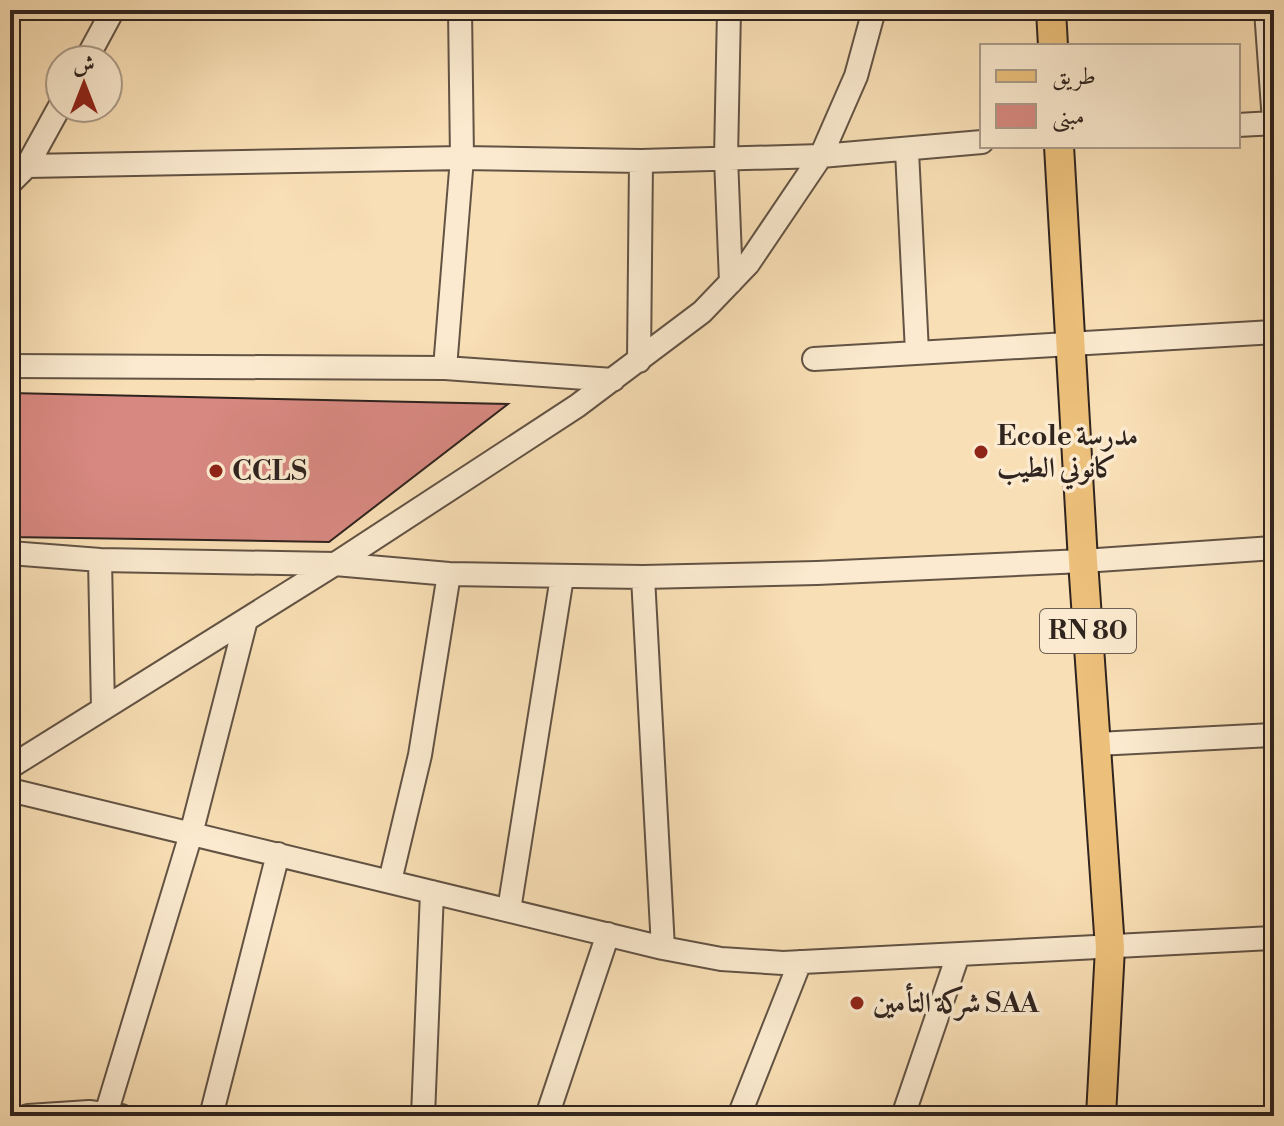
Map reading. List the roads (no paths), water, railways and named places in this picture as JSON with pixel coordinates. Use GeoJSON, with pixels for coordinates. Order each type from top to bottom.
{"type":"FeatureCollection","features":[{"type":"Feature","properties":{"kind":"main road"},"geometry":{"type":"LineString","coordinates":[[1051,10],[1053,44]]}},
{"type":"Feature","properties":{"kind":"main road","name":"RN 80"},"geometry":{"type":"LineString","coordinates":[[1059,148],[1110,948],[1101,1116]]}},
{"type":"Feature","properties":{"kind":"street"},"geometry":{"type":"LineString","coordinates":[[95,44],[113,10]]}},
{"type":"Feature","properties":{"kind":"street"},"geometry":{"type":"LineString","coordinates":[[445,368],[462,158],[460,10]]}},
{"type":"Feature","properties":{"kind":"street"},"geometry":{"type":"LineString","coordinates":[[729,10],[726,158],[731,282]]}},
{"type":"Feature","properties":{"kind":"street"},"geometry":{"type":"LineString","coordinates":[[10,767],[335,564],[613,380],[702,312],[748,264],[821,156],[856,76],[874,10]]}},
{"type":"Feature","properties":{"kind":"street"},"geometry":{"type":"LineString","coordinates":[[1240,125],[1274,122],[1266,10]]}},
{"type":"Feature","properties":{"kind":"street"},"geometry":{"type":"LineString","coordinates":[[10,183],[48,124]]}},
{"type":"Feature","properties":{"kind":"street"},"geometry":{"type":"LineString","coordinates":[[19,166],[462,158],[641,161],[821,156],[907,151],[980,142]]}},
{"type":"Feature","properties":{"kind":"street"},"geometry":{"type":"LineString","coordinates":[[907,151],[917,352]]}},
{"type":"Feature","properties":{"kind":"street"},"geometry":{"type":"LineString","coordinates":[[639,361],[641,161]]}},
{"type":"Feature","properties":{"kind":"street"},"geometry":{"type":"LineString","coordinates":[[814,359],[1274,332]]}},
{"type":"Feature","properties":{"kind":"street"},"geometry":{"type":"LineString","coordinates":[[10,366],[445,368],[613,380]]}},
{"type":"Feature","properties":{"kind":"street"},"geometry":{"type":"LineString","coordinates":[[10,553],[100,560],[335,564],[449,574],[643,577],[1083,561],[1274,548]]}},
{"type":"Feature","properties":{"kind":"street"},"geometry":{"type":"LineString","coordinates":[[100,560],[103,709]]}},
{"type":"Feature","properties":{"kind":"street"},"geometry":{"type":"LineString","coordinates":[[390,881],[420,755],[449,574]]}},
{"type":"Feature","properties":{"kind":"street"},"geometry":{"type":"LineString","coordinates":[[509,910],[562,577]]}},
{"type":"Feature","properties":{"kind":"street"},"geometry":{"type":"LineString","coordinates":[[643,577],[663,948]]}},
{"type":"Feature","properties":{"kind":"street"},"geometry":{"type":"LineString","coordinates":[[28,1116],[89,1112],[113,1115],[191,834],[246,620]]}},
{"type":"Feature","properties":{"kind":"street"},"geometry":{"type":"LineString","coordinates":[[1097,744],[1274,735]]}},
{"type":"Feature","properties":{"kind":"street"},"geometry":{"type":"LineString","coordinates":[[10,790],[663,948],[721,959],[800,962],[1274,938]]}},
{"type":"Feature","properties":{"kind":"street"},"geometry":{"type":"LineString","coordinates":[[211,1116],[278,854]]}},
{"type":"Feature","properties":{"kind":"street"},"geometry":{"type":"LineString","coordinates":[[423,1116],[432,892]]}},
{"type":"Feature","properties":{"kind":"street"},"geometry":{"type":"LineString","coordinates":[[547,1116],[608,934]]}},
{"type":"Feature","properties":{"kind":"street"},"geometry":{"type":"LineString","coordinates":[[903,1116],[958,955]]}},
{"type":"Feature","properties":{"kind":"street"},"geometry":{"type":"LineString","coordinates":[[739,1116],[800,962]]}},
{"type":"Feature","properties":{"kind":"place","name":"Ecole مدرسة كانوني الطيب"},"geometry":{"type":"Point","coordinates":[981,452]}},
{"type":"Feature","properties":{"kind":"place","name":"CCLS"},"geometry":{"type":"Point","coordinates":[216,471]}},
{"type":"Feature","properties":{"kind":"place","name":"شركة التأمين SAA"},"geometry":{"type":"Point","coordinates":[857,1003]}}]}
